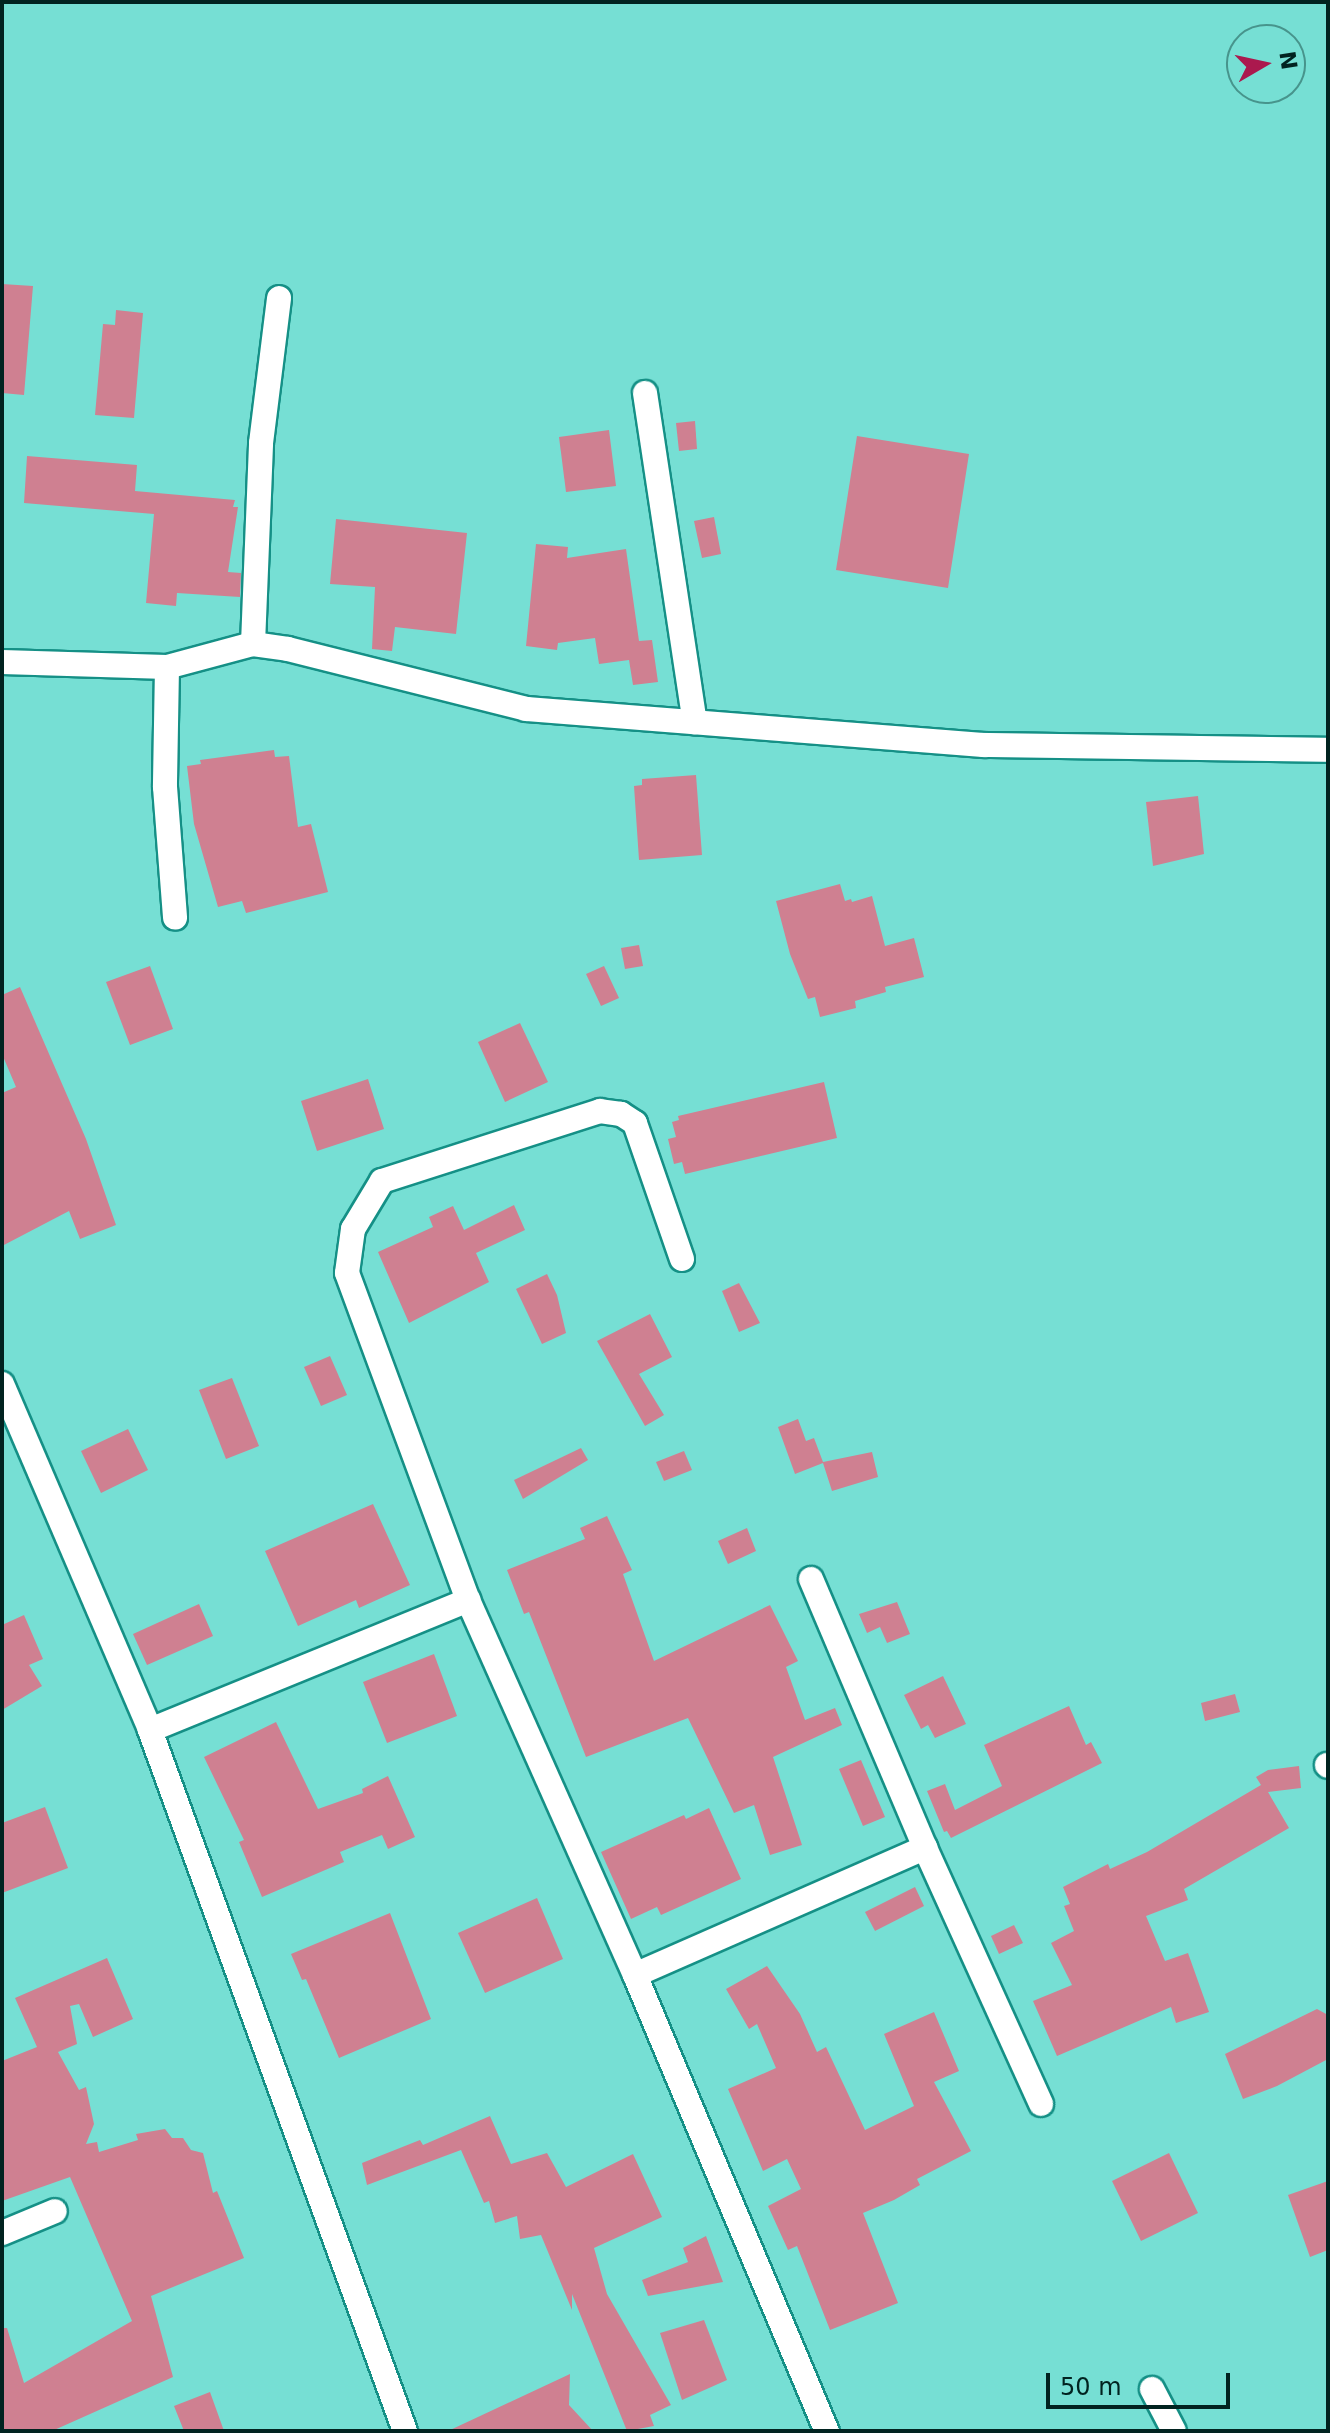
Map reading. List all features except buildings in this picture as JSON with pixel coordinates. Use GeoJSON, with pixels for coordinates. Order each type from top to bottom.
{"type":"FeatureCollection","features":[{"type":"Feature","properties":{"kind":"street"},"geometry":{"type":"LineString","coordinates":[[253,644],[261,443],[279,298]]}},
{"type":"Feature","properties":{"kind":"street"},"geometry":{"type":"LineString","coordinates":[[645,393],[695,722]]}},
{"type":"Feature","properties":{"kind":"street"},"geometry":{"type":"LineString","coordinates":[[2,662],[167,667],[253,644],[288,649],[526,709],[984,745],[1328,750]]}},
{"type":"Feature","properties":{"kind":"street"},"geometry":{"type":"LineString","coordinates":[[167,667],[165,787],[175,918]]}},
{"type":"Feature","properties":{"kind":"street"},"geometry":{"type":"LineString","coordinates":[[682,1259],[635,1123],[621,1114],[600,1111],[382,1181],[353,1229],[347,1273],[468,1600],[635,1975],[827,2431]]}},
{"type":"Feature","properties":{"kind":"street"},"geometry":{"type":"LineString","coordinates":[[2,1384],[150,1730],[405,2431]]}},
{"type":"Feature","properties":{"kind":"street"},"geometry":{"type":"LineString","coordinates":[[811,1579],[925,1848],[1041,2104]]}},
{"type":"Feature","properties":{"kind":"street"},"geometry":{"type":"LineString","coordinates":[[150,1730],[468,1600]]}},
{"type":"Feature","properties":{"kind":"street"},"geometry":{"type":"LineString","coordinates":[[635,1975],[925,1848]]}},
{"type":"Feature","properties":{"kind":"street"},"geometry":{"type":"LineString","coordinates":[[2,2233],[55,2211]]}},
{"type":"Feature","properties":{"kind":"street"},"geometry":{"type":"LineString","coordinates":[[1152,2389],[1174,2431]]}}]}
